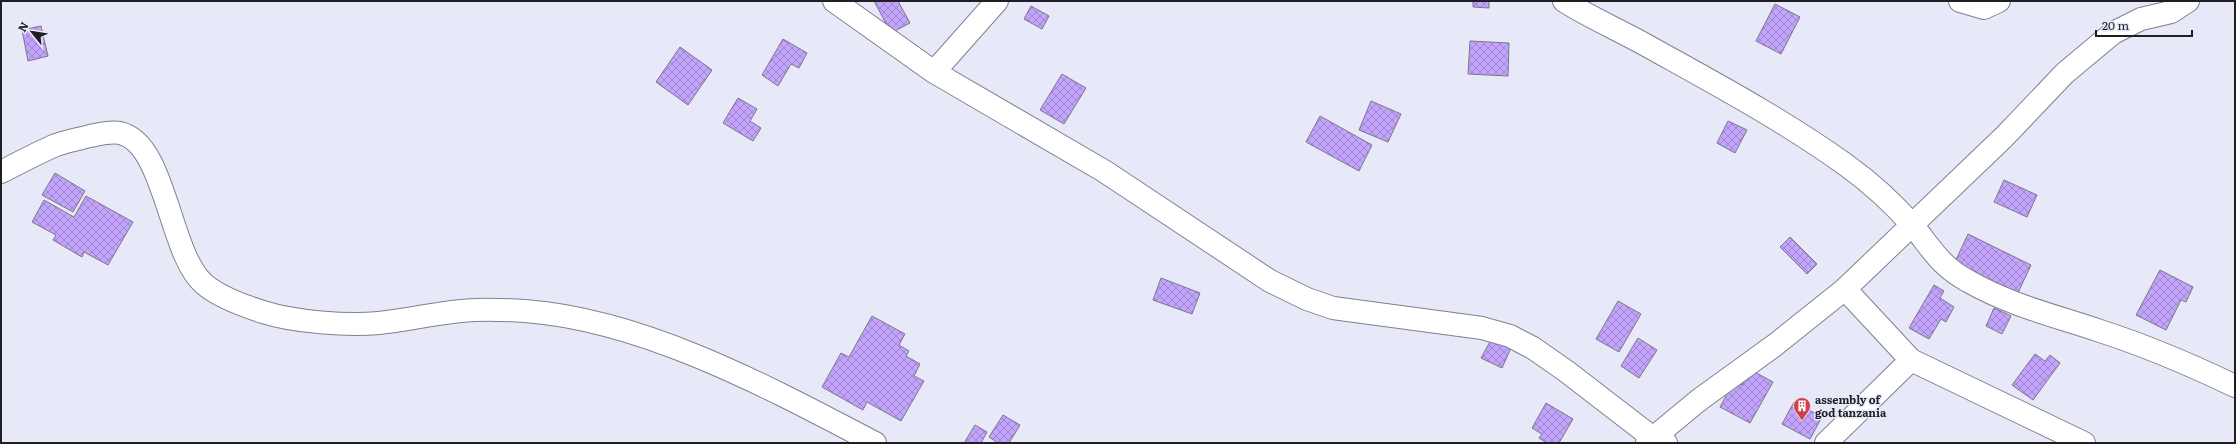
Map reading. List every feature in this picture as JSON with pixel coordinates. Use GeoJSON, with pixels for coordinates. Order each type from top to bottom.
{"type":"FeatureCollection","features":[{"type":"Feature","properties":{"kind":"street"},"geometry":{"type":"LineString","coordinates":[[834,1],[934,72],[1104,171],[1270,281],[1307,299],[1333,308],[1482,328],[1510,336],[1532,348],[1566,371],[1655,441],[1699,400],[1775,345],[1845,289],[1913,226],[2004,137],[2065,73],[2113,33],[2141,19],[2171,12],[2188,1]]}},
{"type":"Feature","properties":{"kind":"street"},"geometry":{"type":"LineString","coordinates":[[934,72],[997,1]]}},
{"type":"Feature","properties":{"kind":"street"},"geometry":{"type":"LineString","coordinates":[[1564,1],[1763,111],[1825,150],[1873,184],[1913,226],[1936,257],[1953,272],[2003,299],[2040,313],[2100,330],[2168,354],[2235,386]]}},
{"type":"Feature","properties":{"kind":"street"},"geometry":{"type":"LineString","coordinates":[[1960,1],[1984,8],[1999,1]]}},
{"type":"Feature","properties":{"kind":"street"},"geometry":{"type":"LineString","coordinates":[[1,172],[58,144],[109,132],[120,133],[132,137],[140,143],[155,173],[191,268],[203,283],[221,295],[263,312],[302,321],[376,324],[474,310],[526,311],[581,319],[655,340],[783,394],[875,443]]}},
{"type":"Feature","properties":{"kind":"street"},"geometry":{"type":"LineString","coordinates":[[1845,289],[1911,360],[2084,443]]}},
{"type":"Feature","properties":{"kind":"street"},"geometry":{"type":"LineString","coordinates":[[1826,443],[1911,360]]}},
{"type":"Feature","properties":{"kind":"building"},"geometry":{"type":"Polygon","coordinates":[[[874,1],[898,1],[910,23],[891,33],[874,1]]]}},
{"type":"Feature","properties":{"kind":"building"},"geometry":{"type":"Polygon","coordinates":[[[1473,1],[1489,1],[1489,8],[1473,7],[1473,1]]]}},
{"type":"Feature","properties":{"kind":"building"},"geometry":{"type":"Polygon","coordinates":[[[1775,4],[1800,17],[1781,54],[1756,41],[1775,4]]]}},
{"type":"Feature","properties":{"kind":"building"},"geometry":{"type":"Polygon","coordinates":[[[1031,6],[1049,16],[1042,29],[1024,19],[1031,6]]]}},
{"type":"Feature","properties":{"kind":"building"},"geometry":{"type":"Polygon","coordinates":[[[41,26],[48,56],[28,61],[22,30],[41,26]]]}},
{"type":"Feature","properties":{"kind":"building"},"geometry":{"type":"Polygon","coordinates":[[[783,39],[807,53],[799,68],[791,64],[778,86],[762,75],[783,39]]]}},
{"type":"Feature","properties":{"kind":"building"},"geometry":{"type":"Polygon","coordinates":[[[1470,41],[1509,43],[1508,76],[1468,74],[1470,41]]]}},
{"type":"Feature","properties":{"kind":"building"},"geometry":{"type":"Polygon","coordinates":[[[680,47],[712,70],[688,105],[656,82],[680,47]]]}},
{"type":"Feature","properties":{"kind":"building"},"geometry":{"type":"Polygon","coordinates":[[[1062,74],[1086,88],[1064,124],[1040,110],[1062,74]]]}},
{"type":"Feature","properties":{"kind":"building"},"geometry":{"type":"Polygon","coordinates":[[[738,98],[757,109],[750,121],[761,128],[753,141],[723,123],[738,98]]]}},
{"type":"Feature","properties":{"kind":"building"},"geometry":{"type":"Polygon","coordinates":[[[1371,101],[1401,114],[1388,142],[1359,130],[1371,101]]]}},
{"type":"Feature","properties":{"kind":"building"},"geometry":{"type":"Polygon","coordinates":[[[1320,116],[1372,145],[1359,171],[1306,142],[1320,116]]]}},
{"type":"Feature","properties":{"kind":"building"},"geometry":{"type":"Polygon","coordinates":[[[1728,121],[1747,130],[1735,153],[1717,143],[1728,121]]]}},
{"type":"Feature","properties":{"kind":"building"},"geometry":{"type":"Polygon","coordinates":[[[55,173],[85,191],[73,212],[42,195],[55,173]]]}},
{"type":"Feature","properties":{"kind":"building"},"geometry":{"type":"Polygon","coordinates":[[[2004,180],[2037,195],[2027,217],[1994,202],[2004,180]]]}},
{"type":"Feature","properties":{"kind":"building"},"geometry":{"type":"Polygon","coordinates":[[[86,196],[133,222],[108,265],[84,252],[82,257],[53,240],[56,235],[32,222],[44,200],[74,217],[86,196]]]}},
{"type":"Feature","properties":{"kind":"building"},"geometry":{"type":"Polygon","coordinates":[[[1968,234],[2031,265],[2017,295],[1954,264],[1968,234]]]}},
{"type":"Feature","properties":{"kind":"building"},"geometry":{"type":"Polygon","coordinates":[[[1790,237],[1817,264],[1807,274],[1780,247],[1790,237]]]}},
{"type":"Feature","properties":{"kind":"building"},"geometry":{"type":"Polygon","coordinates":[[[2160,270],[2193,287],[2186,302],[2181,300],[2166,330],[2136,315],[2160,270]]]}},
{"type":"Feature","properties":{"kind":"building"},"geometry":{"type":"Polygon","coordinates":[[[1161,278],[1200,293],[1192,314],[1153,300],[1161,278]]]}},
{"type":"Feature","properties":{"kind":"building"},"geometry":{"type":"Polygon","coordinates":[[[1934,285],[1944,291],[1940,298],[1954,307],[1946,322],[1941,319],[1929,339],[1909,328],[1934,285]]]}},
{"type":"Feature","properties":{"kind":"building"},"geometry":{"type":"Polygon","coordinates":[[[1618,301],[1641,314],[1619,352],[1596,339],[1618,301]]]}},
{"type":"Feature","properties":{"kind":"building"},"geometry":{"type":"Polygon","coordinates":[[[1994,308],[2011,316],[2002,334],[1986,326],[1994,308]]]}},
{"type":"Feature","properties":{"kind":"building"},"geometry":{"type":"Polygon","coordinates":[[[872,316],[905,334],[899,345],[909,351],[906,356],[920,364],[914,376],[924,381],[901,421],[867,402],[863,410],[822,387],[841,353],[849,357],[872,316]]]}},
{"type":"Feature","properties":{"kind":"building"},"geometry":{"type":"Polygon","coordinates":[[[1492,338],[1511,348],[1502,368],[1481,358],[1492,338]]]}},
{"type":"Feature","properties":{"kind":"building"},"geometry":{"type":"Polygon","coordinates":[[[1638,338],[1657,350],[1639,378],[1621,366],[1638,338]]]}},
{"type":"Feature","properties":{"kind":"building"},"geometry":{"type":"Polygon","coordinates":[[[2035,354],[2045,361],[2050,355],[2060,363],[2033,400],[2012,385],[2035,354]]]}},
{"type":"Feature","properties":{"kind":"building"},"geometry":{"type":"Polygon","coordinates":[[[1751,370],[1773,382],[1750,423],[1720,407],[1734,381],[1742,385],[1751,370]]]}},
{"type":"Feature","properties":{"kind":"building","name":"assembly of god tanzania"},"geometry":{"type":"Polygon","coordinates":[[[1794,402],[1822,417],[1810,439],[1782,424],[1794,402]]]}},
{"type":"Feature","properties":{"kind":"building"},"geometry":{"type":"Polygon","coordinates":[[[1546,403],[1573,419],[1559,443],[1547,443],[1539,438],[1542,434],[1532,428],[1546,403]]]}},
{"type":"Feature","properties":{"kind":"building"},"geometry":{"type":"Polygon","coordinates":[[[1003,415],[1020,425],[1009,443],[998,443],[989,437],[1003,415]]]}},
{"type":"Feature","properties":{"kind":"building"},"geometry":{"type":"Polygon","coordinates":[[[975,425],[987,432],[981,443],[964,443],[975,425]]]}},
{"type":"Feature","properties":{"kind":"place","name":"assembly of god tanzania"},"geometry":{"type":"Point","coordinates":[1802,421]}}]}
